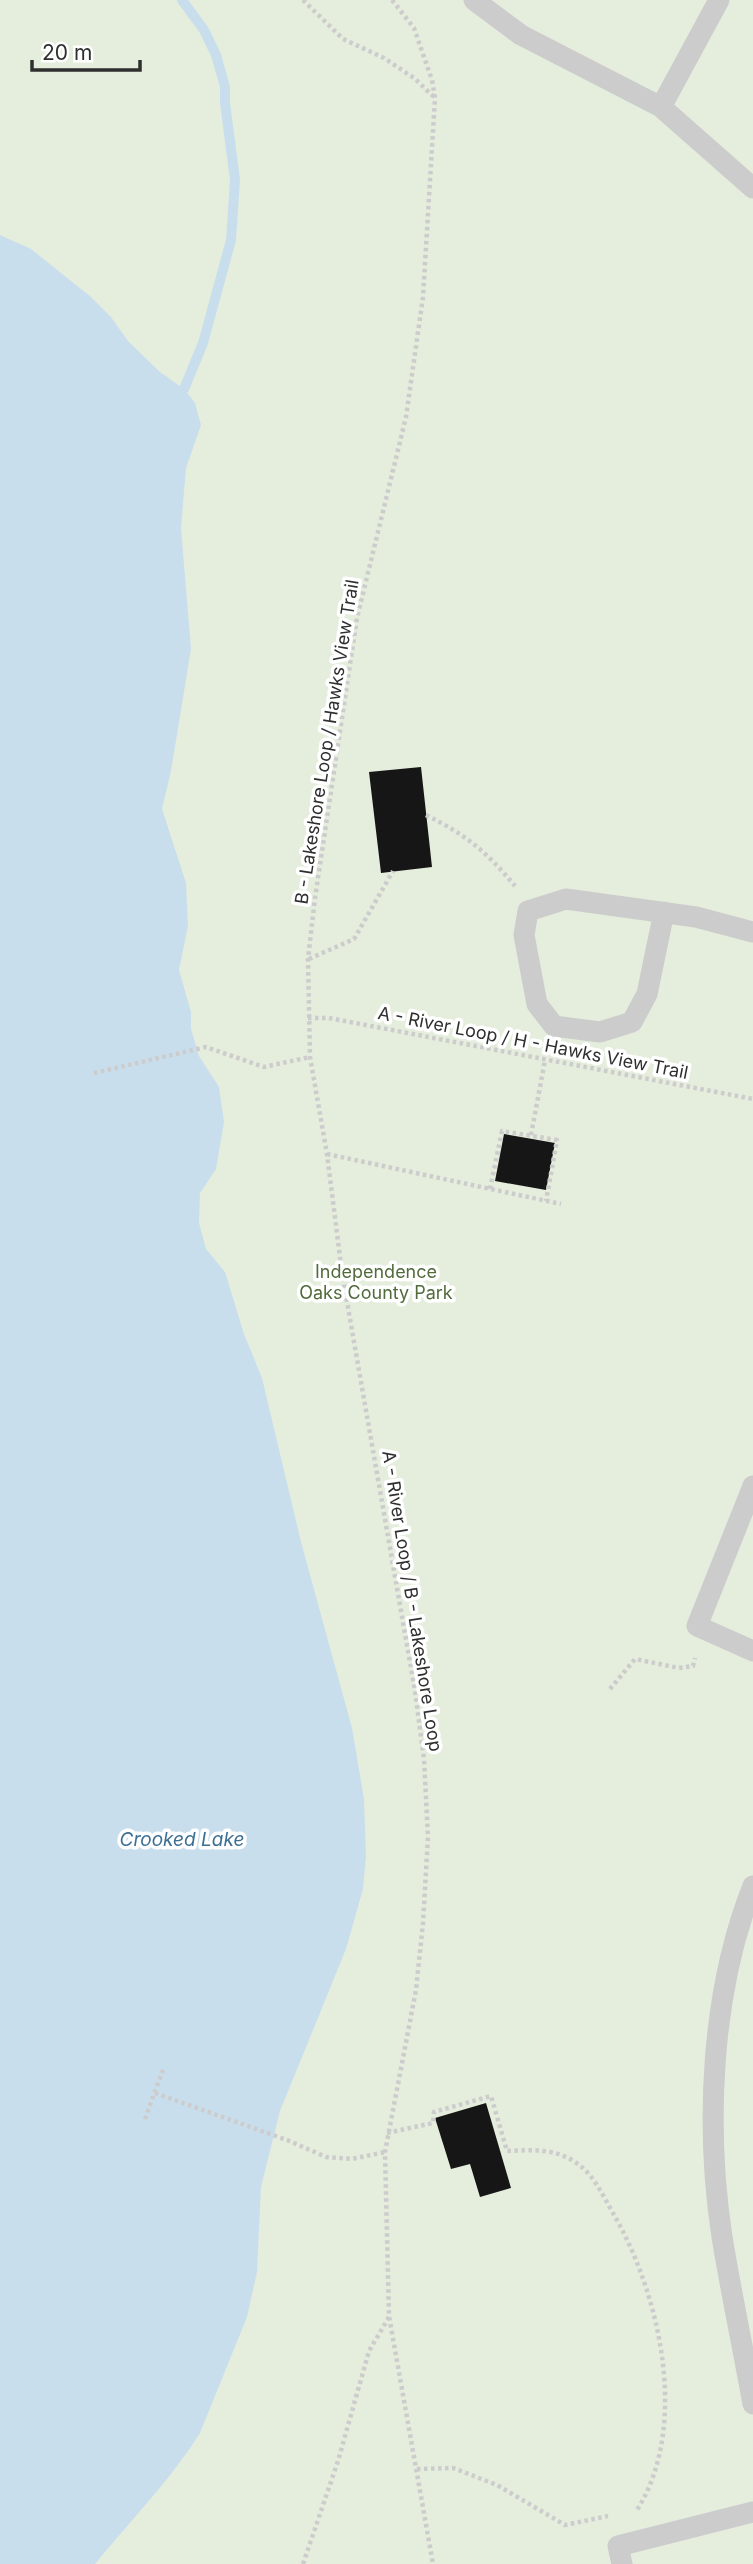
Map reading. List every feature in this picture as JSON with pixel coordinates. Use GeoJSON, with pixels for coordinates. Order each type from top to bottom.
{"type":"FeatureCollection","features":[{"type":"Feature","properties":{"kind":"lane"},"geometry":{"type":"LineString","coordinates":[[474,0],[521,35],[661,107],[753,188]]}},
{"type":"Feature","properties":{"kind":"lane"},"geometry":{"type":"LineString","coordinates":[[661,107],[719,0]]}},
{"type":"Feature","properties":{"kind":"lane"},"geometry":{"type":"LineString","coordinates":[[664,912],[647,994],[632,1022],[600,1032],[554,1026],[537,1004],[524,935],[528,911],[566,899],[664,912],[696,917],[753,932]]}},
{"type":"Feature","properties":{"kind":"lane"},"geometry":{"type":"LineString","coordinates":[[753,1486],[697,1626],[753,1651]]}},
{"type":"Feature","properties":{"kind":"lane"},"geometry":{"type":"LineString","coordinates":[[753,1886],[743,1911],[723,1997],[714,2066],[714,2139],[722,2234],[753,2404]]}},
{"type":"Feature","properties":{"kind":"lane"},"geometry":{"type":"LineString","coordinates":[[622,2564],[618,2546],[753,2512]]}},
{"type":"Feature","properties":{"kind":"path"},"geometry":{"type":"LineString","coordinates":[[303,0],[343,38],[384,58],[414,78],[435,98]]}},
{"type":"Feature","properties":{"kind":"path","name":"B - Lakeshore Loop / Hawks View Trail"},"geometry":{"type":"LineString","coordinates":[[308,1018],[308,959],[317,885],[357,618],[406,417],[423,297],[435,98],[432,80],[414,29],[392,0]]}},
{"type":"Feature","properties":{"kind":"path"},"geometry":{"type":"LineString","coordinates":[[426,815],[457,831],[490,856],[519,891],[528,911]]}},
{"type":"Feature","properties":{"kind":"path"},"geometry":{"type":"LineString","coordinates":[[308,959],[354,939],[393,872]]}},
{"type":"Feature","properties":{"kind":"path","name":"A - River Loop / B - Lakeshore Loop"},"geometry":{"type":"LineString","coordinates":[[308,1018],[310,1057],[327,1154],[342,1273],[415,1690],[424,1772],[428,1837],[423,1923],[408,2038],[385,2152],[389,2316],[433,2564]]}},
{"type":"Feature","properties":{"kind":"path","name":"A - River Loop / H - Hawks View Trail"},"geometry":{"type":"LineString","coordinates":[[308,1018],[329,1018],[753,1100]]}},
{"type":"Feature","properties":{"kind":"path"},"geometry":{"type":"LineString","coordinates":[[94,1073],[206,1047],[264,1067],[310,1057]]}},
{"type":"Feature","properties":{"kind":"path"},"geometry":{"type":"LineString","coordinates":[[531,1135],[545,1060]]}},
{"type":"Feature","properties":{"kind":"path"},"geometry":{"type":"LineString","coordinates":[[490,1189],[502,1131],[557,1140],[546,1201]]}},
{"type":"Feature","properties":{"kind":"path"},"geometry":{"type":"LineString","coordinates":[[327,1154],[561,1204]]}},
{"type":"Feature","properties":{"kind":"path"},"geometry":{"type":"LineString","coordinates":[[610,1689],[635,1659],[679,1668],[693,1665],[698,1646],[706,1631]]}},
{"type":"Feature","properties":{"kind":"path"},"geometry":{"type":"LineString","coordinates":[[145,2119],[164,2067]]}},
{"type":"Feature","properties":{"kind":"path"},"geometry":{"type":"LineString","coordinates":[[155,2093],[287,2140],[326,2157],[352,2159],[385,2152]]}},
{"type":"Feature","properties":{"kind":"path"},"geometry":{"type":"LineString","coordinates":[[387,2133],[433,2123],[434,2112],[491,2096],[507,2151],[552,2151],[575,2162],[593,2178],[624,2232],[644,2280],[659,2337],[666,2381],[663,2430],[654,2470],[638,2510],[624,2513]]}},
{"type":"Feature","properties":{"kind":"path"},"geometry":{"type":"LineString","coordinates":[[303,2564],[338,2461],[369,2351],[389,2316]]}},
{"type":"Feature","properties":{"kind":"path"},"geometry":{"type":"LineString","coordinates":[[416,2469],[453,2468],[497,2485],[565,2525],[611,2515]]}},
{"type":"Feature","properties":{"kind":"green space","name":"Independence Oaks County Park"},"geometry":{"type":"Polygon","coordinates":[[[0,0],[753,0],[753,2564],[0,2564],[0,0]]]}},
{"type":"Feature","properties":{"kind":"water","name":"Crooked Lake"},"geometry":{"type":"Polygon","coordinates":[[[0,235],[31,249],[91,297],[111,317],[128,341],[160,372],[184,389],[195,403],[201,425],[186,468],[181,528],[191,649],[162,809],[186,883],[188,926],[179,970],[191,1012],[191,1029],[199,1056],[219,1087],[224,1122],[216,1169],[200,1193],[199,1223],[206,1249],[225,1272],[244,1334],[262,1378],[301,1542],[352,1728],[364,1799],[366,1857],[363,1889],[346,1949],[280,2111],[261,2187],[257,2272],[247,2317],[200,2433],[163,2484],[95,2564],[0,2564],[0,235]]]}},
{"type":"Feature","properties":{"kind":"building"},"geometry":{"type":"Polygon","coordinates":[[[421,767],[432,867],[381,873],[369,772],[421,767]]]}},
{"type":"Feature","properties":{"kind":"building"},"geometry":{"type":"Polygon","coordinates":[[[504,1134],[555,1143],[546,1190],[495,1181],[504,1134]]]}},
{"type":"Feature","properties":{"kind":"building"},"geometry":{"type":"Polygon","coordinates":[[[486,2103],[511,2188],[480,2197],[470,2164],[451,2169],[435,2118],[486,2103]]]}},
{"type":"Feature","properties":{"kind":"waterway"},"geometry":{"type":"LineString","coordinates":[[182,0],[204,30],[216,55],[225,87],[235,180],[231,240],[203,343],[184,389]]}}]}
